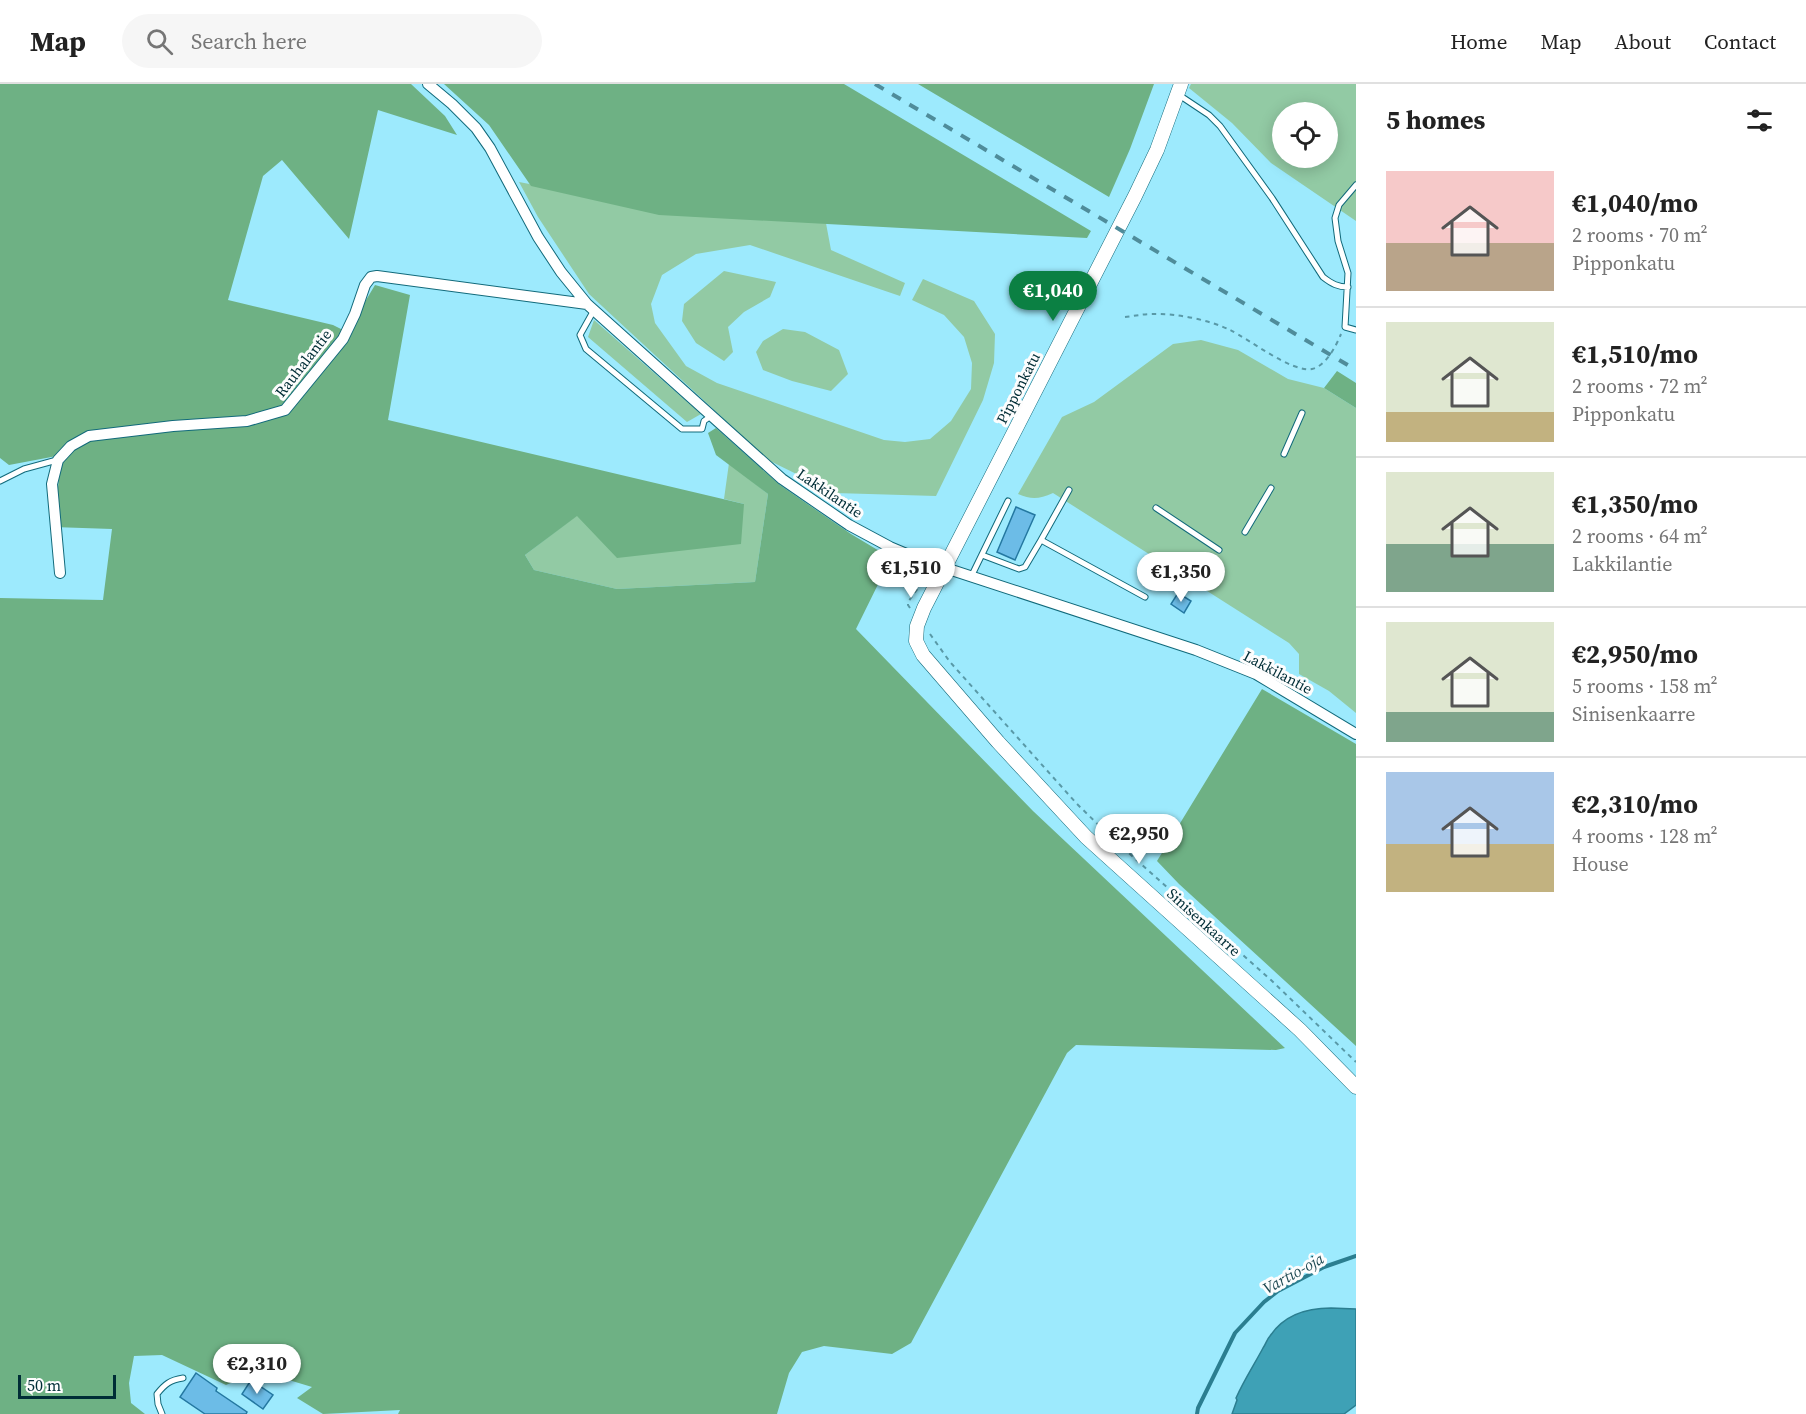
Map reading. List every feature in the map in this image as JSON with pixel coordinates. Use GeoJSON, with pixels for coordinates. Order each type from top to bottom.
{"type":"FeatureCollection","features":[{"type":"Feature","properties":{"kind":"street","name":"Lakkilantie"},"geometry":{"type":"LineString","coordinates":[[428,84],[476,128],[490,148],[538,237],[561,272],[590,307],[782,479],[849,525],[890,547],[971,577],[1196,650],[1256,674],[1356,734]]}},
{"type":"Feature","properties":{"kind":"street","name":"Pipponkatu"},"geometry":{"type":"LineString","coordinates":[[916,641],[919,620],[1135,196],[1157,150],[1180,89]]}},
{"type":"Feature","properties":{"kind":"street","name":"Rauhalantie"},"geometry":{"type":"LineString","coordinates":[[58,460],[71,446],[88,436],[173,426],[247,421],[285,410],[343,339],[365,285],[371,278],[377,276],[590,307]]}},
{"type":"Feature","properties":{"kind":"street"},"geometry":{"type":"LineString","coordinates":[[58,460],[52,484],[60,573]]}},
{"type":"Feature","properties":{"kind":"street","name":"Sinisenkaarre"},"geometry":{"type":"LineString","coordinates":[[916,641],[923,655],[936,671],[1086,837],[1300,1030],[1356,1087]]}},
{"type":"Feature","properties":{"kind":"lane"},"geometry":{"type":"LineString","coordinates":[[1180,89],[1220,126],[1272,198],[1323,277],[1332,284],[1348,287]]}},
{"type":"Feature","properties":{"kind":"lane"},"geometry":{"type":"LineString","coordinates":[[1356,185],[1339,205],[1335,218],[1338,241],[1348,273],[1345,327],[1356,330]]}},
{"type":"Feature","properties":{"kind":"lane"},"geometry":{"type":"LineString","coordinates":[[590,307],[580,335],[586,349],[682,429],[702,429],[704,421],[711,415]]}},
{"type":"Feature","properties":{"kind":"lane"},"geometry":{"type":"LineString","coordinates":[[1284,454],[1302,413]]}},
{"type":"Feature","properties":{"kind":"lane"},"geometry":{"type":"LineString","coordinates":[[0,481],[24,469],[58,460]]}},
{"type":"Feature","properties":{"kind":"lane"},"geometry":{"type":"LineString","coordinates":[[1245,532],[1271,488]]}},
{"type":"Feature","properties":{"kind":"lane"},"geometry":{"type":"LineString","coordinates":[[982,555],[1019,569],[1025,567],[1069,490]]}},
{"type":"Feature","properties":{"kind":"lane"},"geometry":{"type":"LineString","coordinates":[[971,577],[1008,501]]}},
{"type":"Feature","properties":{"kind":"lane"},"geometry":{"type":"LineString","coordinates":[[1156,508],[1219,550]]}},
{"type":"Feature","properties":{"kind":"lane"},"geometry":{"type":"LineString","coordinates":[[1041,540],[1145,597]]}},
{"type":"Feature","properties":{"kind":"lane"},"geometry":{"type":"LineString","coordinates":[[162,1414],[157,1394],[172,1379],[183,1378]]}},
{"type":"Feature","properties":{"kind":"path"},"geometry":{"type":"LineString","coordinates":[[1125,317],[1154,314],[1206,322],[1229,329],[1289,364],[1312,369],[1322,364],[1345,327]]}},
{"type":"Feature","properties":{"kind":"green space"},"geometry":{"type":"Polygon","coordinates":[[[0,84],[411,84],[445,116],[457,135],[378,110],[349,239],[282,160],[263,176],[228,300],[333,325],[347,332],[375,285],[410,295],[388,420],[744,504],[741,544],[617,558],[577,516],[525,555],[534,570],[617,589],[755,582],[768,494],[716,455],[708,433],[716,428],[780,485],[851,534],[891,558],[856,629],[1033,811],[1285,1048],[1276,1050],[1076,1045],[1067,1053],[911,1343],[892,1354],[824,1346],[802,1352],[789,1373],[777,1414],[398,1414],[400,1410],[323,1414],[297,1398],[312,1387],[259,1371],[226,1385],[162,1355],[134,1356],[129,1383],[131,1403],[145,1414],[0,1414],[0,598],[103,600],[112,529],[53,527],[62,455],[9,465],[0,458],[0,84]]]}},
{"type":"Feature","properties":{"kind":"green space"},"geometry":{"type":"Polygon","coordinates":[[[444,84],[844,84],[1091,231],[1087,238],[659,215],[531,186],[489,125],[444,84]]]}},
{"type":"Feature","properties":{"kind":"green space"},"geometry":{"type":"Polygon","coordinates":[[[918,84],[1154,84],[1109,197],[918,84]]]}},
{"type":"Feature","properties":{"kind":"green space"},"geometry":{"type":"Polygon","coordinates":[[[1191,84],[1356,84],[1356,221],[1278,168],[1338,168],[1338,102],[1272,102],[1272,164],[1232,123],[1189,88],[1191,84]]]}},
{"type":"Feature","properties":{"kind":"green space"},"geometry":{"type":"Polygon","coordinates":[[[519,182],[655,208],[825,218],[831,250],[905,283],[900,296],[750,245],[696,254],[662,275],[651,304],[655,323],[686,366],[717,383],[884,440],[905,442],[930,439],[951,421],[971,389],[972,363],[964,337],[944,315],[912,300],[923,279],[974,301],[995,334],[994,363],[983,400],[936,496],[835,493],[768,460],[589,294],[538,217],[519,182]]]}},
{"type":"Feature","properties":{"kind":"green space"},"geometry":{"type":"Polygon","coordinates":[[[724,271],[776,282],[770,297],[744,312],[728,327],[733,352],[724,361],[696,343],[682,321],[684,304],[724,271]]]}},
{"type":"Feature","properties":{"kind":"green space"},"geometry":{"type":"Polygon","coordinates":[[[594,320],[701,414],[687,422],[588,337],[594,320]]]}},
{"type":"Feature","properties":{"kind":"green space"},"geometry":{"type":"Polygon","coordinates":[[[783,329],[805,332],[839,350],[848,374],[831,391],[792,381],[763,370],[756,352],[763,341],[783,329]]]}},
{"type":"Feature","properties":{"kind":"green space"},"geometry":{"type":"Polygon","coordinates":[[[1201,340],[1238,350],[1288,379],[1324,388],[1356,408],[1356,713],[1329,691],[1299,674],[1299,654],[1289,643],[1053,493],[1036,498],[1018,494],[1062,417],[1094,402],[1173,344],[1201,340]]]}},
{"type":"Feature","properties":{"kind":"green space"},"geometry":{"type":"Polygon","coordinates":[[[1337,371],[1356,383],[1356,408],[1324,388],[1337,371]]]}},
{"type":"Feature","properties":{"kind":"green space"},"geometry":{"type":"Polygon","coordinates":[[[729,463],[768,494],[755,582],[617,589],[534,570],[525,555],[581,512],[744,504],[724,499],[729,463]]]}},
{"type":"Feature","properties":{"kind":"green space"},"geometry":{"type":"Polygon","coordinates":[[[1262,689],[1356,744],[1356,1046],[1179,884],[1157,861],[1262,689]]]}},
{"type":"Feature","properties":{"kind":"water"},"geometry":{"type":"Polygon","coordinates":[[[1313,1309],[1356,1309],[1356,1405],[1344,1414],[1232,1414],[1242,1385],[1276,1329],[1297,1314],[1313,1309]]]}},
{"type":"Feature","properties":{"kind":"building"},"geometry":{"type":"Polygon","coordinates":[[[1016,507],[1035,515],[1015,560],[997,552],[1016,507]]]}},
{"type":"Feature","properties":{"kind":"building"},"geometry":{"type":"Polygon","coordinates":[[[1178,593],[1191,601],[1184,613],[1171,604],[1178,593]]]}},
{"type":"Feature","properties":{"kind":"building"},"geometry":{"type":"Polygon","coordinates":[[[196,1373],[217,1388],[216,1391],[247,1412],[246,1414],[205,1414],[180,1397],[196,1373]]]}},
{"type":"Feature","properties":{"kind":"building"},"geometry":{"type":"Polygon","coordinates":[[[251,1380],[273,1395],[263,1409],[242,1394],[251,1380]]]}},
{"type":"Feature","properties":{"kind":"waterway","name":"Vartio-oja"},"geometry":{"type":"LineString","coordinates":[[1197,1414],[1235,1333],[1264,1302],[1278,1291],[1324,1267],[1356,1256]]}},
{"type":"Feature","properties":{"kind":"railway"},"geometry":{"type":"LineString","coordinates":[[875,84],[1356,370]]}}]}
